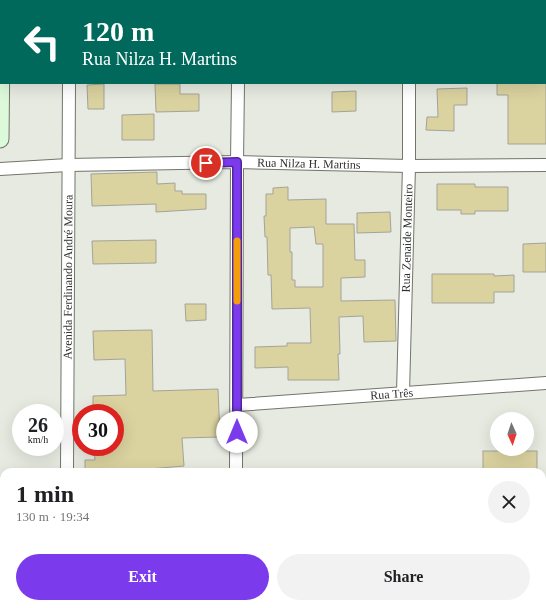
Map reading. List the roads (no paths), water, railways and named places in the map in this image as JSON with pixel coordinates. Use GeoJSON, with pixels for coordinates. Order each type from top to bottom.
{"type":"FeatureCollection","features":[{"type":"Feature","properties":{"kind":"main road"},"geometry":{"type":"LineString","coordinates":[[0,139],[1,84]]}},
{"type":"Feature","properties":{"kind":"street","name":"Avenida Ferdinando André Moura"},"geometry":{"type":"LineString","coordinates":[[67,468],[69,84]]}},
{"type":"Feature","properties":{"kind":"street"},"geometry":{"type":"LineString","coordinates":[[236,468],[238,84]]}},
{"type":"Feature","properties":{"kind":"street","name":"Rua Zenaide Monteiro"},"geometry":{"type":"LineString","coordinates":[[403,393],[409,166],[409,84]]}},
{"type":"Feature","properties":{"kind":"street","name":"Rua Nilza H. Martins"},"geometry":{"type":"LineString","coordinates":[[0,169],[68,165],[237,162],[409,166],[546,165]]}},
{"type":"Feature","properties":{"kind":"street","name":"Rua Três"},"geometry":{"type":"LineString","coordinates":[[237,405],[546,383]]}}]}
